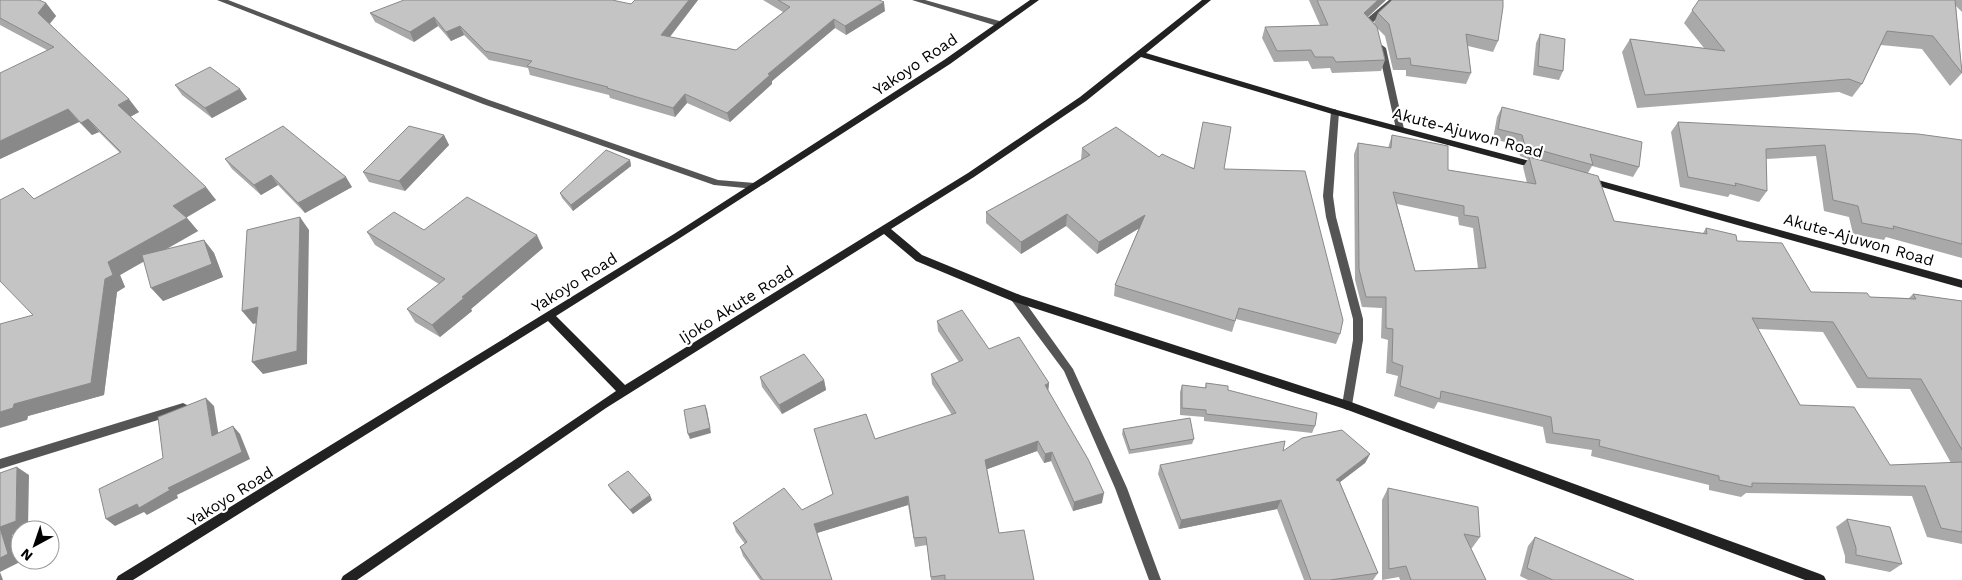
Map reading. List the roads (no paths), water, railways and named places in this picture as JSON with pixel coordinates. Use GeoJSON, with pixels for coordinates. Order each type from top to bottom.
{"type":"FeatureCollection","features":[{"type":"Feature","properties":{"kind":"main road","name":"Yakoyo Road"},"geometry":{"type":"LineString","coordinates":[[122,580],[755,186],[947,62],[1036,0]]}},
{"type":"Feature","properties":{"kind":"main road"},"geometry":{"type":"LineString","coordinates":[[1140,54],[1207,0]]}},
{"type":"Feature","properties":{"kind":"main road","name":"Akute-Ajuwon Road"},"geometry":{"type":"LineString","coordinates":[[1140,54],[1335,112],[1544,168]]}},
{"type":"Feature","properties":{"kind":"main road","name":"Ijoko Akute Road"},"geometry":{"type":"LineString","coordinates":[[347,580],[602,405],[971,175],[1083,99],[1140,54]]}},
{"type":"Feature","properties":{"kind":"main road","name":"Akute-Ajuwon Road"},"geometry":{"type":"LineString","coordinates":[[1573,176],[1962,284]]}},
{"type":"Feature","properties":{"kind":"main road"},"geometry":{"type":"LineString","coordinates":[[884,229],[919,258],[1016,298],[1347,405],[1820,580]]}},
{"type":"Feature","properties":{"kind":"main road"},"geometry":{"type":"LineString","coordinates":[[549,315],[578,343],[604,374],[625,392]]}},
{"type":"Feature","properties":{"kind":"street"},"geometry":{"type":"LineString","coordinates":[[221,0],[486,102],[717,183],[755,186]]}},
{"type":"Feature","properties":{"kind":"street"},"geometry":{"type":"LineString","coordinates":[[916,0],[1000,24]]}},
{"type":"Feature","properties":{"kind":"street"},"geometry":{"type":"LineString","coordinates":[[1394,0],[1366,24],[1379,36],[1400,130]]}},
{"type":"Feature","properties":{"kind":"street"},"geometry":{"type":"LineString","coordinates":[[1335,112],[1328,196],[1330,217],[1358,319],[1358,340],[1347,405]]}},
{"type":"Feature","properties":{"kind":"street"},"geometry":{"type":"LineString","coordinates":[[1016,298],[1068,369],[1121,488],[1155,580]]}},
{"type":"Feature","properties":{"kind":"street"},"geometry":{"type":"LineString","coordinates":[[0,464],[198,403]]}}]}
